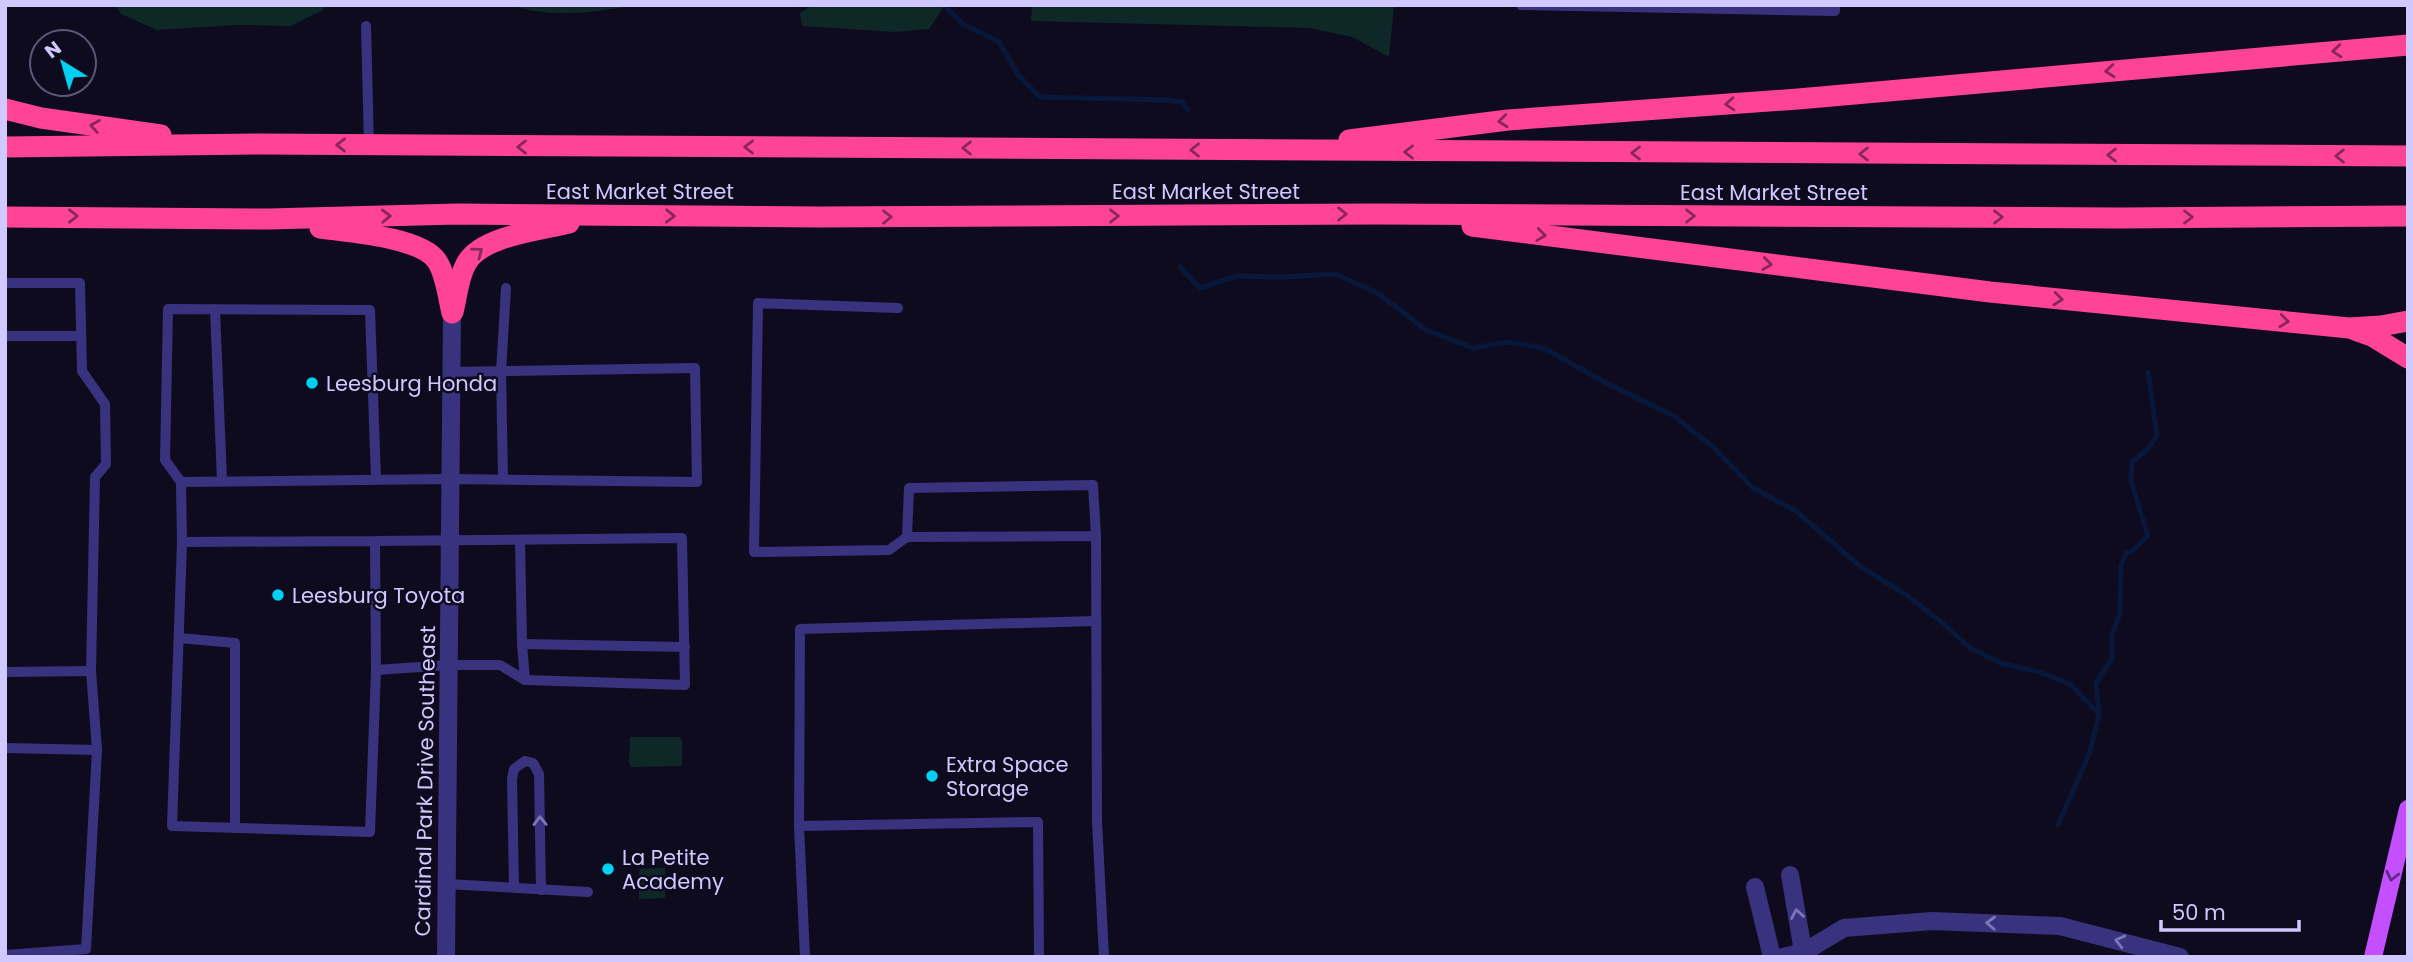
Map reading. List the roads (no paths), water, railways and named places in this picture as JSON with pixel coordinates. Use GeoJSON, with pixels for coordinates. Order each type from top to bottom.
{"type":"FeatureCollection","features":[{"type":"Feature","properties":{"kind":"highway"},"geometry":{"type":"LineString","coordinates":[[1263,151],[1508,120],[1798,99],[2407,45]]}},
{"type":"Feature","properties":{"kind":"highway"},"geometry":{"type":"LineString","coordinates":[[5,109],[41,118],[143,134],[260,144]]}},
{"type":"Feature","properties":{"kind":"highway","name":"East Market Street"},"geometry":{"type":"LineString","coordinates":[[5,147],[260,144],[2408,156]]}},
{"type":"Feature","properties":{"kind":"highway","name":"East Market Street"},"geometry":{"type":"LineString","coordinates":[[5,216],[269,219],[457,214],[833,217],[1377,214],[2106,218],[2408,216]]}},
{"type":"Feature","properties":{"kind":"highway"},"geometry":{"type":"LineString","coordinates":[[1377,214],[1990,292],[2349,328],[2408,321]]}},
{"type":"Feature","properties":{"kind":"highway"},"geometry":{"type":"LineString","coordinates":[[453,313],[464,268],[479,250],[500,240],[602,215]]}},
{"type":"Feature","properties":{"kind":"highway"},"geometry":{"type":"LineString","coordinates":[[269,219],[410,243],[420,247],[433,256],[439,265],[453,313]]}},
{"type":"Feature","properties":{"kind":"highway"},"geometry":{"type":"LineString","coordinates":[[2349,328],[2372,336],[2408,358]]}},
{"type":"Feature","properties":{"kind":"main road"},"geometry":{"type":"LineString","coordinates":[[2373,957],[2408,809]]}},
{"type":"Feature","properties":{"kind":"street","name":"Cardinal Park Drive Southeast"},"geometry":{"type":"LineString","coordinates":[[446,957],[453,313]]}},
{"type":"Feature","properties":{"kind":"street"},"geometry":{"type":"LineString","coordinates":[[1790,875],[1808,955]]}},
{"type":"Feature","properties":{"kind":"street"},"geometry":{"type":"LineString","coordinates":[[1755,887],[1772,957]]}},
{"type":"Feature","properties":{"kind":"street"},"geometry":{"type":"LineString","coordinates":[[1783,957],[1808,955],[1844,928],[1932,921],[2060,926],[2180,957]]}},
{"type":"Feature","properties":{"kind":"lane"},"geometry":{"type":"LineString","coordinates":[[1521,5],[1835,11],[1835,5]]}},
{"type":"Feature","properties":{"kind":"lane"},"geometry":{"type":"LineString","coordinates":[[366,26],[369,146]]}},
{"type":"Feature","properties":{"kind":"lane"},"geometry":{"type":"LineString","coordinates":[[5,283],[80,283],[82,371],[105,404],[106,464],[95,477],[91,671],[97,750],[86,949],[5,955]]}},
{"type":"Feature","properties":{"kind":"lane"},"geometry":{"type":"LineString","coordinates":[[503,479],[501,372],[506,288]]}},
{"type":"Feature","properties":{"kind":"lane"},"geometry":{"type":"LineString","coordinates":[[898,308],[758,303],[754,552],[889,550],[907,537],[1096,536]]}},
{"type":"Feature","properties":{"kind":"lane"},"geometry":{"type":"LineString","coordinates":[[375,541],[376,670],[370,832],[172,826],[182,542],[181,482],[165,460],[169,309],[370,310],[376,480]]}},
{"type":"Feature","properties":{"kind":"lane"},"geometry":{"type":"LineString","coordinates":[[215,309],[222,481]]}},
{"type":"Feature","properties":{"kind":"lane"},"geometry":{"type":"LineString","coordinates":[[5,336],[81,336]]}},
{"type":"Feature","properties":{"kind":"lane"},"geometry":{"type":"LineString","coordinates":[[181,482],[503,479],[697,482],[695,368],[451,372]]}},
{"type":"Feature","properties":{"kind":"lane"},"geometry":{"type":"LineString","coordinates":[[907,537],[909,488],[1093,485],[1096,536],[1097,821],[1104,957]]}},
{"type":"Feature","properties":{"kind":"lane"},"geometry":{"type":"LineString","coordinates":[[182,542],[682,538],[685,685],[525,680],[500,665],[376,670]]}},
{"type":"Feature","properties":{"kind":"lane"},"geometry":{"type":"LineString","coordinates":[[520,540],[525,680]]}},
{"type":"Feature","properties":{"kind":"lane"},"geometry":{"type":"LineString","coordinates":[[806,957],[799,826],[800,629],[1095,621]]}},
{"type":"Feature","properties":{"kind":"lane"},"geometry":{"type":"LineString","coordinates":[[179,638],[235,643],[235,828]]}},
{"type":"Feature","properties":{"kind":"lane"},"geometry":{"type":"LineString","coordinates":[[522,644],[685,647]]}},
{"type":"Feature","properties":{"kind":"lane"},"geometry":{"type":"LineString","coordinates":[[5,671],[91,671]]}},
{"type":"Feature","properties":{"kind":"lane"},"geometry":{"type":"LineString","coordinates":[[5,748],[97,750]]}},
{"type":"Feature","properties":{"kind":"lane"},"geometry":{"type":"LineString","coordinates":[[514,887],[512,779],[514,769],[525,761],[533,763],[540,774],[541,890]]}},
{"type":"Feature","properties":{"kind":"lane"},"geometry":{"type":"LineString","coordinates":[[799,826],[1038,822],[1038,957]]}},
{"type":"Feature","properties":{"kind":"lane"},"geometry":{"type":"LineString","coordinates":[[447,884],[588,892]]}},
{"type":"Feature","properties":{"kind":"waterway"},"geometry":{"type":"LineString","coordinates":[[943,5],[963,24],[999,42],[1019,76],[1040,97],[1165,100],[1182,102],[1188,110]]}},
{"type":"Feature","properties":{"kind":"waterway"},"geometry":{"type":"LineString","coordinates":[[1180,267],[1200,288],[1237,276],[1336,274],[1379,294],[1426,330],[1473,348],[1507,342],[1544,348],[1604,382],[1674,416],[1712,446],[1753,488],[1796,511],[1861,567],[1905,594],[1969,647],[2000,663],[2039,672],[2070,684],[2099,714]]}},
{"type":"Feature","properties":{"kind":"waterway"},"geometry":{"type":"LineString","coordinates":[[2058,825],[2090,752],[2099,714],[2096,683],[2112,659],[2112,635],[2120,613],[2121,565],[2126,553],[2148,536],[2131,481],[2132,462],[2148,449],[2157,435],[2148,372]]}},
{"type":"Feature","properties":{"kind":"place","name":"Leesburg Honda"},"geometry":{"type":"Point","coordinates":[312,383]}},
{"type":"Feature","properties":{"kind":"place","name":"Leesburg Toyota"},"geometry":{"type":"Point","coordinates":[278,595]}},
{"type":"Feature","properties":{"kind":"place","name":"Extra Space Storage"},"geometry":{"type":"Point","coordinates":[932,776]}},
{"type":"Feature","properties":{"kind":"place","name":"La Petite Academy"},"geometry":{"type":"Point","coordinates":[608,869]}}]}
